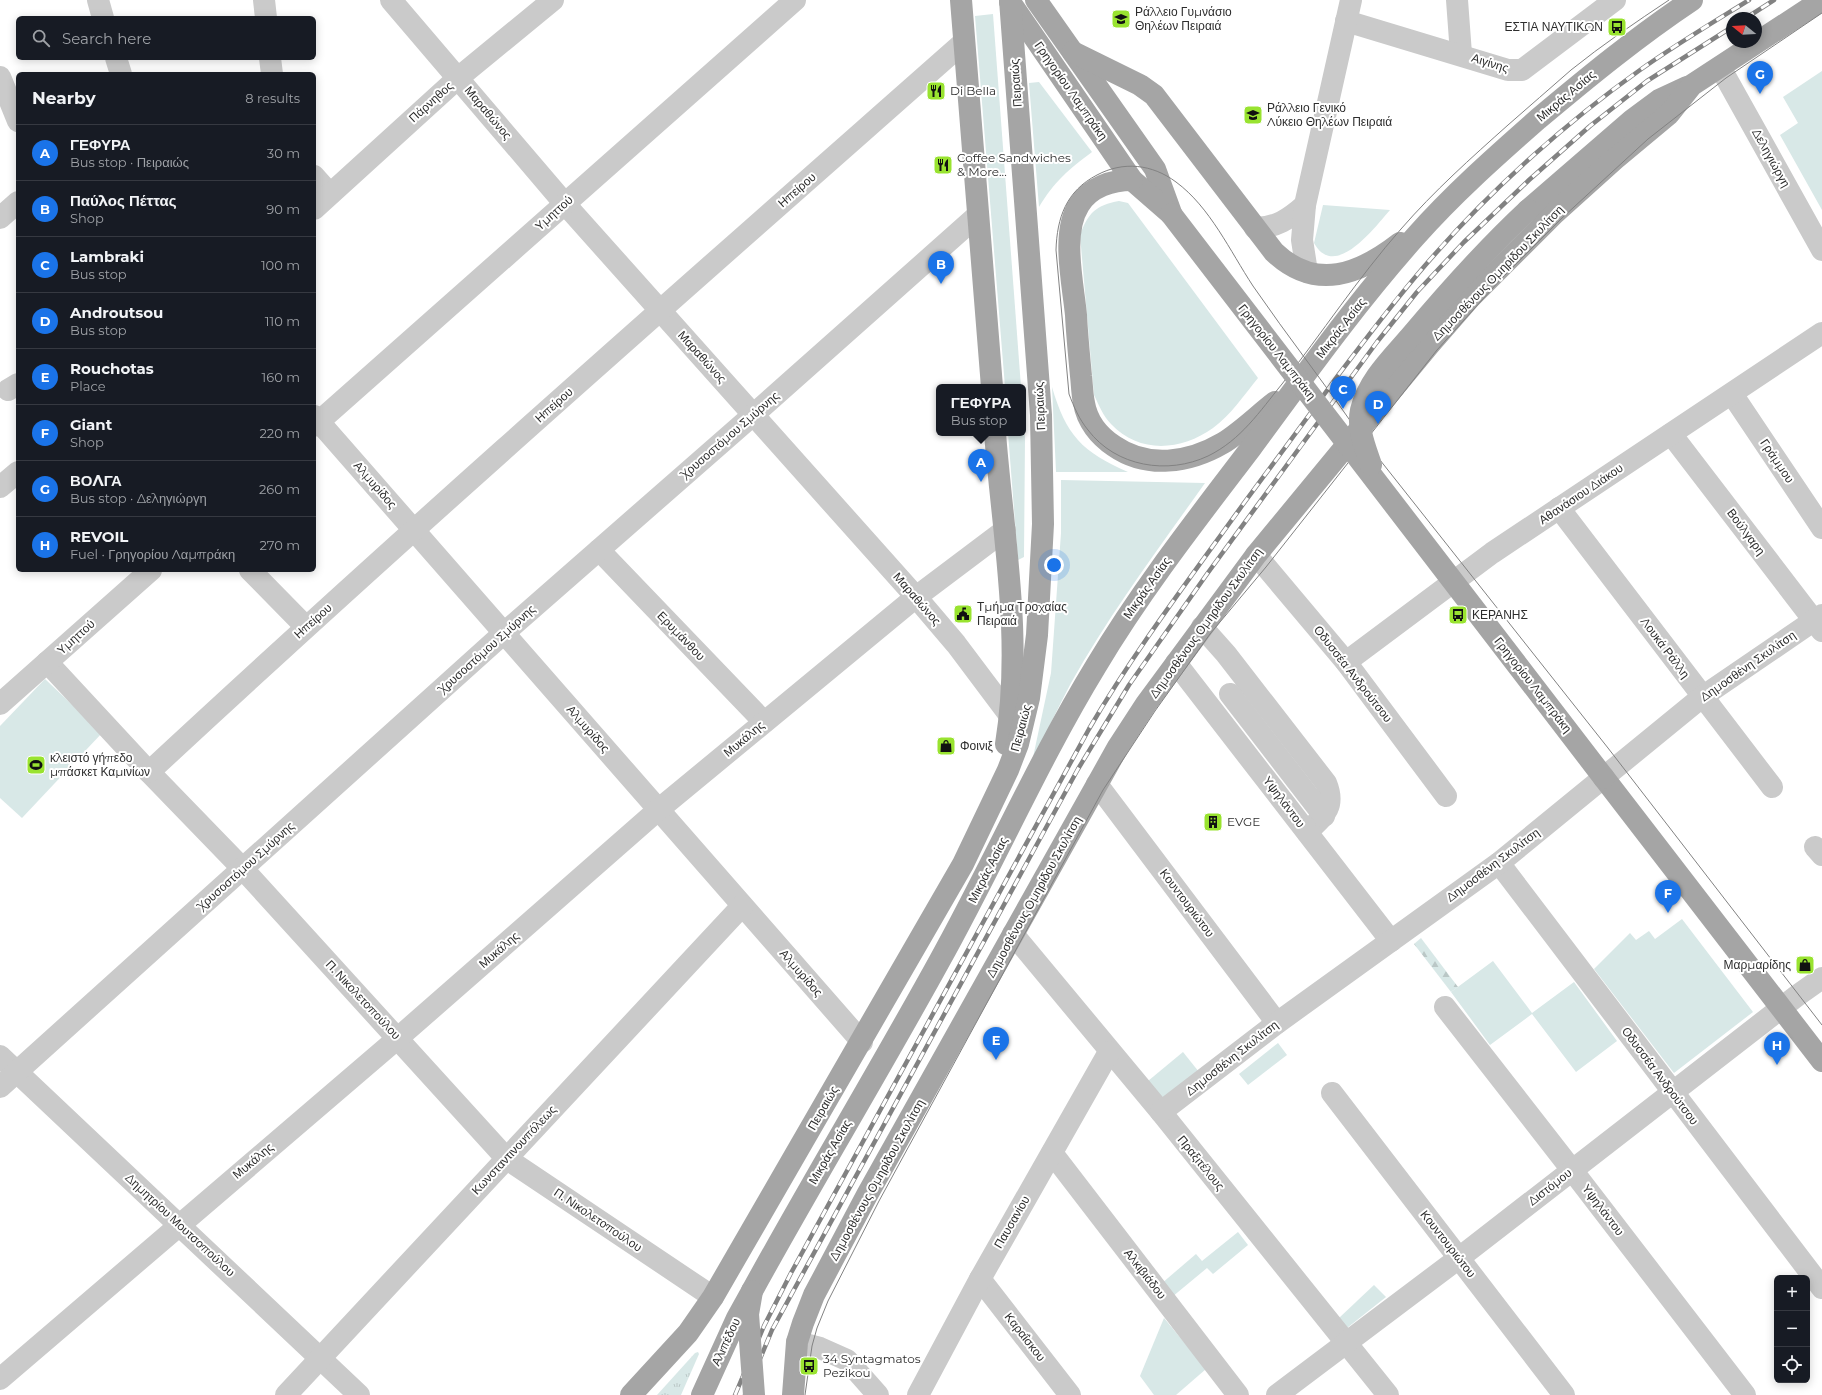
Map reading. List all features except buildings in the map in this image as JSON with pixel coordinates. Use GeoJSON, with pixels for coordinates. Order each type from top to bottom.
{"type":"FeatureCollection","features":[{"type":"Feature","properties":{"kind":"main road"},"geometry":{"type":"LineString","coordinates":[[961,0],[992,384]]}},
{"type":"Feature","properties":{"kind":"main road","name":"Γρηγορίου Λαμπράκη"},"geometry":{"type":"LineString","coordinates":[[1036,0],[1155,169],[1171,214]]}},
{"type":"Feature","properties":{"kind":"main road","name":"Μικράς Ασίας"},"geometry":{"type":"LineString","coordinates":[[752,1291],[972,902],[1066,717],[1096,665],[1164,563],[1364,299],[1434,216],[1496,156],[1579,84],[1641,35],[1692,0]]}},
{"type":"Feature","properties":{"kind":"main road","name":"Δημοσθένους Ομηρίδου Σκυλίτση"},"geometry":{"type":"LineString","coordinates":[[793,1395],[798,1342],[803,1323],[814,1295],[867,1195],[1118,747],[1202,627],[1256,555],[1430,344],[1470,298],[1556,213],[1615,159],[1669,114],[1692,85],[1822,0]]}},
{"type":"Feature","properties":{"kind":"main road","name":"Γρηγορίου Λαμπράκη"},"geometry":{"type":"LineString","coordinates":[[1010,1],[1132,180],[1171,214],[1822,1061]]}},
{"type":"Feature","properties":{"kind":"main road","name":"Πειραιώς"},"geometry":{"type":"LineString","coordinates":[[631,1395],[688,1333],[713,1297],[862,1042],[963,864],[992,805],[1018,744],[1029,698],[1037,635],[1043,524],[1041,415],[1010,1]]}},
{"type":"Feature","properties":{"kind":"main road"},"geometry":{"type":"LineString","coordinates":[[1073,52],[1140,85],[1154,95],[1274,252],[1282,260],[1294,268],[1307,272],[1333,275],[1355,271],[1374,262],[1434,216]]}},
{"type":"Feature","properties":{"kind":"main road"},"geometry":{"type":"LineString","coordinates":[[1375,480],[1360,428],[1361,410],[1368,390],[1375,379],[1479,259],[1528,210],[1632,120],[1659,100],[1692,85]]}},
{"type":"Feature","properties":{"kind":"main road"},"geometry":{"type":"LineString","coordinates":[[1132,180],[1113,182],[1092,192],[1079,205],[1072,220],[1070,256],[1084,403],[1096,430],[1107,441],[1128,455],[1148,460],[1182,460],[1201,454],[1223,443],[1297,386]]}},
{"type":"Feature","properties":{"kind":"main road","name":"Πειραιώς"},"geometry":{"type":"LineString","coordinates":[[992,805],[1002,768],[1010,716],[1013,667],[1013,630],[995,436]]}},
{"type":"Feature","properties":{"kind":"main road"},"geometry":{"type":"LineString","coordinates":[[752,1291],[748,1314],[754,1395]]}},
{"type":"Feature","properties":{"kind":"main road","name":"Αλιπέδου"},"geometry":{"type":"LineString","coordinates":[[702,1395],[737,1318],[752,1291]]}},
{"type":"Feature","properties":{"kind":"street"},"geometry":{"type":"LineString","coordinates":[[98,0],[102,16]]}},
{"type":"Feature","properties":{"kind":"street"},"geometry":{"type":"LineString","coordinates":[[264,0],[266,16]]}},
{"type":"Feature","properties":{"kind":"street","name":"Μαραθώνος"},"geometry":{"type":"LineString","coordinates":[[391,0],[565,204],[916,597],[956,644],[1010,716]]}},
{"type":"Feature","properties":{"kind":"street","name":"Πάρνηθος"},"geometry":{"type":"LineString","coordinates":[[316,207],[458,78],[552,0]]}},
{"type":"Feature","properties":{"kind":"street","name":"Υμηττού"},"geometry":{"type":"LineString","coordinates":[[316,421],[565,204],[795,0]]}},
{"type":"Feature","properties":{"kind":"street"},"geometry":{"type":"LineString","coordinates":[[1307,272],[1302,240],[1305,205],[1351,0]]}},
{"type":"Feature","properties":{"kind":"street"},"geometry":{"type":"LineString","coordinates":[[1457,0],[1461,54]]}},
{"type":"Feature","properties":{"kind":"street","name":"Αιγίνης"},"geometry":{"type":"LineString","coordinates":[[1346,21],[1461,54],[1508,70],[1522,70],[1615,0]]}},
{"type":"Feature","properties":{"kind":"street","name":"Ηπείρου"},"geometry":{"type":"LineString","coordinates":[[149,772],[306,627],[660,310],[964,42]]}},
{"type":"Feature","properties":{"kind":"street"},"geometry":{"type":"LineString","coordinates":[[117,60],[120,72]]}},
{"type":"Feature","properties":{"kind":"street"},"geometry":{"type":"LineString","coordinates":[[270,60],[272,72]]}},
{"type":"Feature","properties":{"kind":"street","name":"Δεληγιώργη"},"geometry":{"type":"LineString","coordinates":[[1720,67],[1822,250]]}},
{"type":"Feature","properties":{"kind":"street"},"geometry":{"type":"LineString","coordinates":[[0,77],[16,116]]}},
{"type":"Feature","properties":{"kind":"street"},"geometry":{"type":"LineString","coordinates":[[316,178],[330,194]]}},
{"type":"Feature","properties":{"kind":"street"},"geometry":{"type":"LineString","coordinates":[[0,218],[16,204]]}},
{"type":"Feature","properties":{"kind":"street"},"geometry":{"type":"LineString","coordinates":[[1255,228],[1267,228],[1284,222],[1305,205]]}},
{"type":"Feature","properties":{"kind":"street","name":"Χρυσοστόμου Σμύρνης"},"geometry":{"type":"LineString","coordinates":[[0,1087],[243,870],[504,633],[753,415],[978,214]]}},
{"type":"Feature","properties":{"kind":"street","name":"Αθανάσιου Διάκου"},"geometry":{"type":"LineString","coordinates":[[1346,662],[1477,564],[1822,333]]}},
{"type":"Feature","properties":{"kind":"street","name":"Γράμμου"},"geometry":{"type":"LineString","coordinates":[[1732,394],[1822,528]]}},
{"type":"Feature","properties":{"kind":"street","name":"Αλμυρίδος"},"geometry":{"type":"LineString","coordinates":[[316,421],[504,633],[862,1042]]}},
{"type":"Feature","properties":{"kind":"street","name":"Βούλγαρη"},"geometry":{"type":"LineString","coordinates":[[1671,434],[1819,622]]}},
{"type":"Feature","properties":{"kind":"street"},"geometry":{"type":"LineString","coordinates":[[0,487],[16,474]]}},
{"type":"Feature","properties":{"kind":"street","name":"Λουκά Ράλλη"},"geometry":{"type":"LineString","coordinates":[[1559,508],[1772,787]]}},
{"type":"Feature","properties":{"kind":"street","name":"Μυκάλης"},"geometry":{"type":"LineString","coordinates":[[0,1379],[179,1224],[398,1038],[658,810],[916,597],[1005,530]]}},
{"type":"Feature","properties":{"kind":"street","name":"Ερυμάνθου"},"geometry":{"type":"LineString","coordinates":[[599,550],[764,722]]}},
{"type":"Feature","properties":{"kind":"street","name":"Οδυσσέα Ανδρούτσου"},"geometry":{"type":"LineString","coordinates":[[1256,555],[1346,662],[1446,796]]}},
{"type":"Feature","properties":{"kind":"street","name":"Υμηττού"},"geometry":{"type":"LineString","coordinates":[[3,696],[47,662],[149,572]]}},
{"type":"Feature","properties":{"kind":"street"},"geometry":{"type":"LineString","coordinates":[[252,572],[306,627]]}},
{"type":"Feature","properties":{"kind":"street","name":"Δημοσθένη Σκυλίτση"},"geometry":{"type":"LineString","coordinates":[[1160,1112],[1277,1023],[1498,863],[1702,697],[1819,622]]}},
{"type":"Feature","properties":{"kind":"street"},"geometry":{"type":"LineString","coordinates":[[1202,627],[1226,654],[1326,783],[1330,793],[1330,801],[1324,816],[1307,832]]}},
{"type":"Feature","properties":{"kind":"street","name":"Π. Νικολετοπούλου"},"geometry":{"type":"LineString","coordinates":[[47,662],[149,772],[243,870],[398,1038],[506,1159],[713,1297]]}},
{"type":"Feature","properties":{"kind":"street","name":"Υψηλάντου"},"geometry":{"type":"LineString","coordinates":[[1176,663],[1390,941]]}},
{"type":"Feature","properties":{"kind":"street"},"geometry":{"type":"LineString","coordinates":[[1230,694],[1324,816]]}},
{"type":"Feature","properties":{"kind":"street","name":"Κουντουριώτου"},"geometry":{"type":"LineString","coordinates":[[1097,784],[1277,1023]]}},
{"type":"Feature","properties":{"kind":"street","name":"Οδυσσέα Ανδρούτσου"},"geometry":{"type":"LineString","coordinates":[[1498,863],[1822,1288]]}},
{"type":"Feature","properties":{"kind":"street","name":"Κωνσταντινουπόλεως"},"geometry":{"type":"LineString","coordinates":[[286,1395],[742,906]]}},
{"type":"Feature","properties":{"kind":"street","name":"Πραξιτέλους"},"geometry":{"type":"LineString","coordinates":[[1013,934],[1160,1112],[1388,1395]]}},
{"type":"Feature","properties":{"kind":"street","name":"Διστόμου"},"geometry":{"type":"LineString","coordinates":[[1277,1395],[1459,1258],[1672,1092],[1822,978]]}},
{"type":"Feature","properties":{"kind":"street","name":"Υψηλάντου"},"geometry":{"type":"LineString","coordinates":[[1445,1008],[1745,1395]]}},
{"type":"Feature","properties":{"kind":"street","name":"Παυσανίου"},"geometry":{"type":"LineString","coordinates":[[918,1395],[980,1279],[1109,1052]]}},
{"type":"Feature","properties":{"kind":"street","name":"Δημητρίου Μουτσοπούλου"},"geometry":{"type":"LineString","coordinates":[[0,1056],[360,1395]]}},
{"type":"Feature","properties":{"kind":"street","name":"Κουντουριώτου"},"geometry":{"type":"LineString","coordinates":[[1332,1093],[1564,1395]]}},
{"type":"Feature","properties":{"kind":"street","name":"Αλκιβιάδου"},"geometry":{"type":"LineString","coordinates":[[1052,1152],[1238,1395]]}},
{"type":"Feature","properties":{"kind":"street","name":"Καραΐσκου"},"geometry":{"type":"LineString","coordinates":[[980,1279],[1070,1395]]}},
{"type":"Feature","properties":{"kind":"street"},"geometry":{"type":"LineString","coordinates":[[798,1342],[820,1348],[847,1360],[878,1395]]}},
{"type":"Feature","properties":{"kind":"green space"},"geometry":{"type":"Polygon","coordinates":[[[993,14],[1021,384],[1005,384],[975,16],[993,14]]]}},
{"type":"Feature","properties":{"kind":"green space"},"geometry":{"type":"Polygon","coordinates":[[[1822,71],[1822,210],[1780,135],[1798,123],[1783,97],[1822,71]]]}},
{"type":"Feature","properties":{"kind":"green space"},"geometry":{"type":"Polygon","coordinates":[[[1039,82],[1092,152],[1062,176],[1050,190],[1039,207],[1029,83],[1039,82]]]}},
{"type":"Feature","properties":{"kind":"green space"},"geometry":{"type":"Polygon","coordinates":[[[1119,201],[1128,203],[1258,378],[1220,423],[1201,436],[1174,445],[1147,445],[1134,441],[1122,434],[1106,418],[1094,395],[1080,235],[1086,221],[1094,211],[1104,205],[1119,201]]]}},
{"type":"Feature","properties":{"kind":"green space"},"geometry":{"type":"Polygon","coordinates":[[[1323,205],[1390,210],[1375,228],[1354,247],[1343,254],[1333,256],[1323,253],[1314,243],[1323,205]]]}},
{"type":"Feature","properties":{"kind":"green space"},"geometry":{"type":"Polygon","coordinates":[[[1052,387],[1063,418],[1078,440],[1087,449],[1099,457],[1128,472],[1056,472],[1052,387]]]}},
{"type":"Feature","properties":{"kind":"green space"},"geometry":{"type":"Polygon","coordinates":[[[1008,436],[1025,436],[1024,557],[1018,560],[1008,436]]]}},
{"type":"Feature","properties":{"kind":"green space"},"geometry":{"type":"Polygon","coordinates":[[[1061,480],[1205,483],[1135,581],[1102,631],[1071,683],[1032,762],[1051,673],[1061,533],[1061,480]]]}},
{"type":"Feature","properties":{"kind":"green space","name":"κλειστό γήπεδο μπάσκετ Καμινίων"},"geometry":{"type":"Polygon","coordinates":[[[45,679],[102,733],[22,818],[0,798],[0,726],[45,679]]]}},
{"type":"Feature","properties":{"kind":"green space"},"geometry":{"type":"Polygon","coordinates":[[[1682,919],[1753,1012],[1674,1073],[1594,969],[1630,933],[1636,940],[1649,931],[1655,939],[1682,919]]]}},
{"type":"Feature","properties":{"kind":"green space"},"geometry":{"type":"Polygon","coordinates":[[[1421,938],[1458,987],[1451,992],[1414,944],[1421,938]]]}},
{"type":"Feature","properties":{"kind":"green space"},"geometry":{"type":"Polygon","coordinates":[[[1493,961],[1532,1013],[1574,982],[1617,1041],[1576,1072],[1532,1014],[1490,1045],[1451,992],[1493,961]]]}},
{"type":"Feature","properties":{"kind":"green space"},"geometry":{"type":"Polygon","coordinates":[[[1278,1043],[1287,1055],[1248,1085],[1239,1074],[1278,1043]]]}},
{"type":"Feature","properties":{"kind":"green space"},"geometry":{"type":"Polygon","coordinates":[[[1183,1052],[1203,1077],[1168,1105],[1148,1081],[1183,1052]]]}},
{"type":"Feature","properties":{"kind":"green space"},"geometry":{"type":"Polygon","coordinates":[[[1238,1232],[1248,1245],[1213,1274],[1207,1268],[1172,1297],[1161,1284],[1196,1254],[1202,1261],[1238,1232]]]}},
{"type":"Feature","properties":{"kind":"green space"},"geometry":{"type":"Polygon","coordinates":[[[1374,1285],[1386,1297],[1347,1328],[1339,1318],[1374,1285]]]}},
{"type":"Feature","properties":{"kind":"green space"},"geometry":{"type":"Polygon","coordinates":[[[1164,1318],[1206,1369],[1176,1395],[1154,1395],[1140,1376],[1164,1318]]]}},
{"type":"Feature","properties":{"kind":"green space"},"geometry":{"type":"Polygon","coordinates":[[[698,1352],[699,1354],[681,1395],[657,1395],[695,1353],[698,1352]]]}},
{"type":"Feature","properties":{"kind":"tram line"},"geometry":{"type":"LineString","coordinates":[[1669,0],[1571,70],[1494,137],[1440,188],[1385,248],[1355,286],[1311,345],[1297,365],[1258,414],[1240,433],[1220,449],[1193,462],[1176,465],[1160,466],[1144,464],[1128,459],[1113,452],[1100,443],[1088,430],[1077,413],[1069,394],[1056,250],[1058,227],[1061,216],[1065,206],[1078,189],[1097,175],[1127,166],[1137,166],[1157,171],[1176,182],[1199,204],[1219,230],[1253,286],[1280,324],[1293,342],[1307,361],[1321,380],[1361,436],[1608,748],[1822,1025]]}},
{"type":"Feature","properties":{"kind":"tram line"},"geometry":{"type":"LineString","coordinates":[[805,1395],[812,1346],[817,1328],[828,1301],[879,1201],[1103,790],[1155,711],[1210,634],[1266,567],[1437,350],[1501,279],[1562,218],[1648,139],[1726,78],[1822,13]]}},
{"type":"Feature","properties":{"kind":"railway"},"geometry":{"type":"LineString","coordinates":[[735,1395],[764,1326],[791,1273],[1089,729],[1144,642],[1244,503],[1336,378],[1397,299],[1458,228],[1482,204],[1559,133],[1613,90],[1694,34],[1749,0]]}},
{"type":"Feature","properties":{"kind":"railway"},"geometry":{"type":"LineString","coordinates":[[1755,12],[1774,0]]}},
{"type":"Feature","properties":{"kind":"railway"},"geometry":{"type":"LineString","coordinates":[[745,1395],[772,1330],[1078,769],[1129,685],[1207,574],[1377,342],[1417,292],[1464,242],[1529,180],[1590,126],[1647,81],[1726,31]]}},
{"type":"Feature","properties":{"kind":"place","name":"Ράλλειο Γυμνάσιο Θηλέων Πειραιά"},"geometry":{"type":"Point","coordinates":[1121,19]}},
{"type":"Feature","properties":{"kind":"place","name":"ΕΣΤΙΑ ΝΑΥΤΙΚΩΝ"},"geometry":{"type":"Point","coordinates":[1617,27]}},
{"type":"Feature","properties":{"kind":"place","name":"Di Bella"},"geometry":{"type":"Point","coordinates":[936,91]}},
{"type":"Feature","properties":{"kind":"place","name":"ΒΟΛΓΑ"},"geometry":{"type":"Point","coordinates":[1760,94]}},
{"type":"Feature","properties":{"kind":"place","name":"Ράλλειο Γενικό Λύκειο Θηλέων Πειραιά"},"geometry":{"type":"Point","coordinates":[1253,115]}},
{"type":"Feature","properties":{"kind":"place","name":"Coffee Sandwiches & More..."},"geometry":{"type":"Point","coordinates":[943,165]}},
{"type":"Feature","properties":{"kind":"place","name":"Παύλος Πέττας"},"geometry":{"type":"Point","coordinates":[941,284]}},
{"type":"Feature","properties":{"kind":"place","name":"Lambraki"},"geometry":{"type":"Point","coordinates":[1343,409]}},
{"type":"Feature","properties":{"kind":"place","name":"Androutsou"},"geometry":{"type":"Point","coordinates":[1378,424]}},
{"type":"Feature","properties":{"kind":"place","name":"ΓΕΦΥΡΑ"},"geometry":{"type":"Point","coordinates":[981,482]}},
{"type":"Feature","properties":{"kind":"place","name":"Τμήμα Τροχαίας Πειραιά"},"geometry":{"type":"Point","coordinates":[963,614]}},
{"type":"Feature","properties":{"kind":"place","name":"ΚΕΡΑΝΗΣ"},"geometry":{"type":"Point","coordinates":[1458,615]}},
{"type":"Feature","properties":{"kind":"place","name":"Φοινιξ"},"geometry":{"type":"Point","coordinates":[946,746]}},
{"type":"Feature","properties":{"kind":"place","name":"κλειστό γήπεδο μπάσκετ Καμινίων"},"geometry":{"type":"Point","coordinates":[36,765]}},
{"type":"Feature","properties":{"kind":"place","name":"EVGE"},"geometry":{"type":"Point","coordinates":[1213,822]}},
{"type":"Feature","properties":{"kind":"place","name":"Giant"},"geometry":{"type":"Point","coordinates":[1668,913]}},
{"type":"Feature","properties":{"kind":"place","name":"Μαρμαρίδης"},"geometry":{"type":"Point","coordinates":[1805,965]}},
{"type":"Feature","properties":{"kind":"place","name":"Rouchotas"},"geometry":{"type":"Point","coordinates":[996,1060]}},
{"type":"Feature","properties":{"kind":"place","name":"REVOIL"},"geometry":{"type":"Point","coordinates":[1777,1065]}},
{"type":"Feature","properties":{"kind":"place","name":"34 Syntagmatos Pezikou"},"geometry":{"type":"Point","coordinates":[809,1366]}}]}
